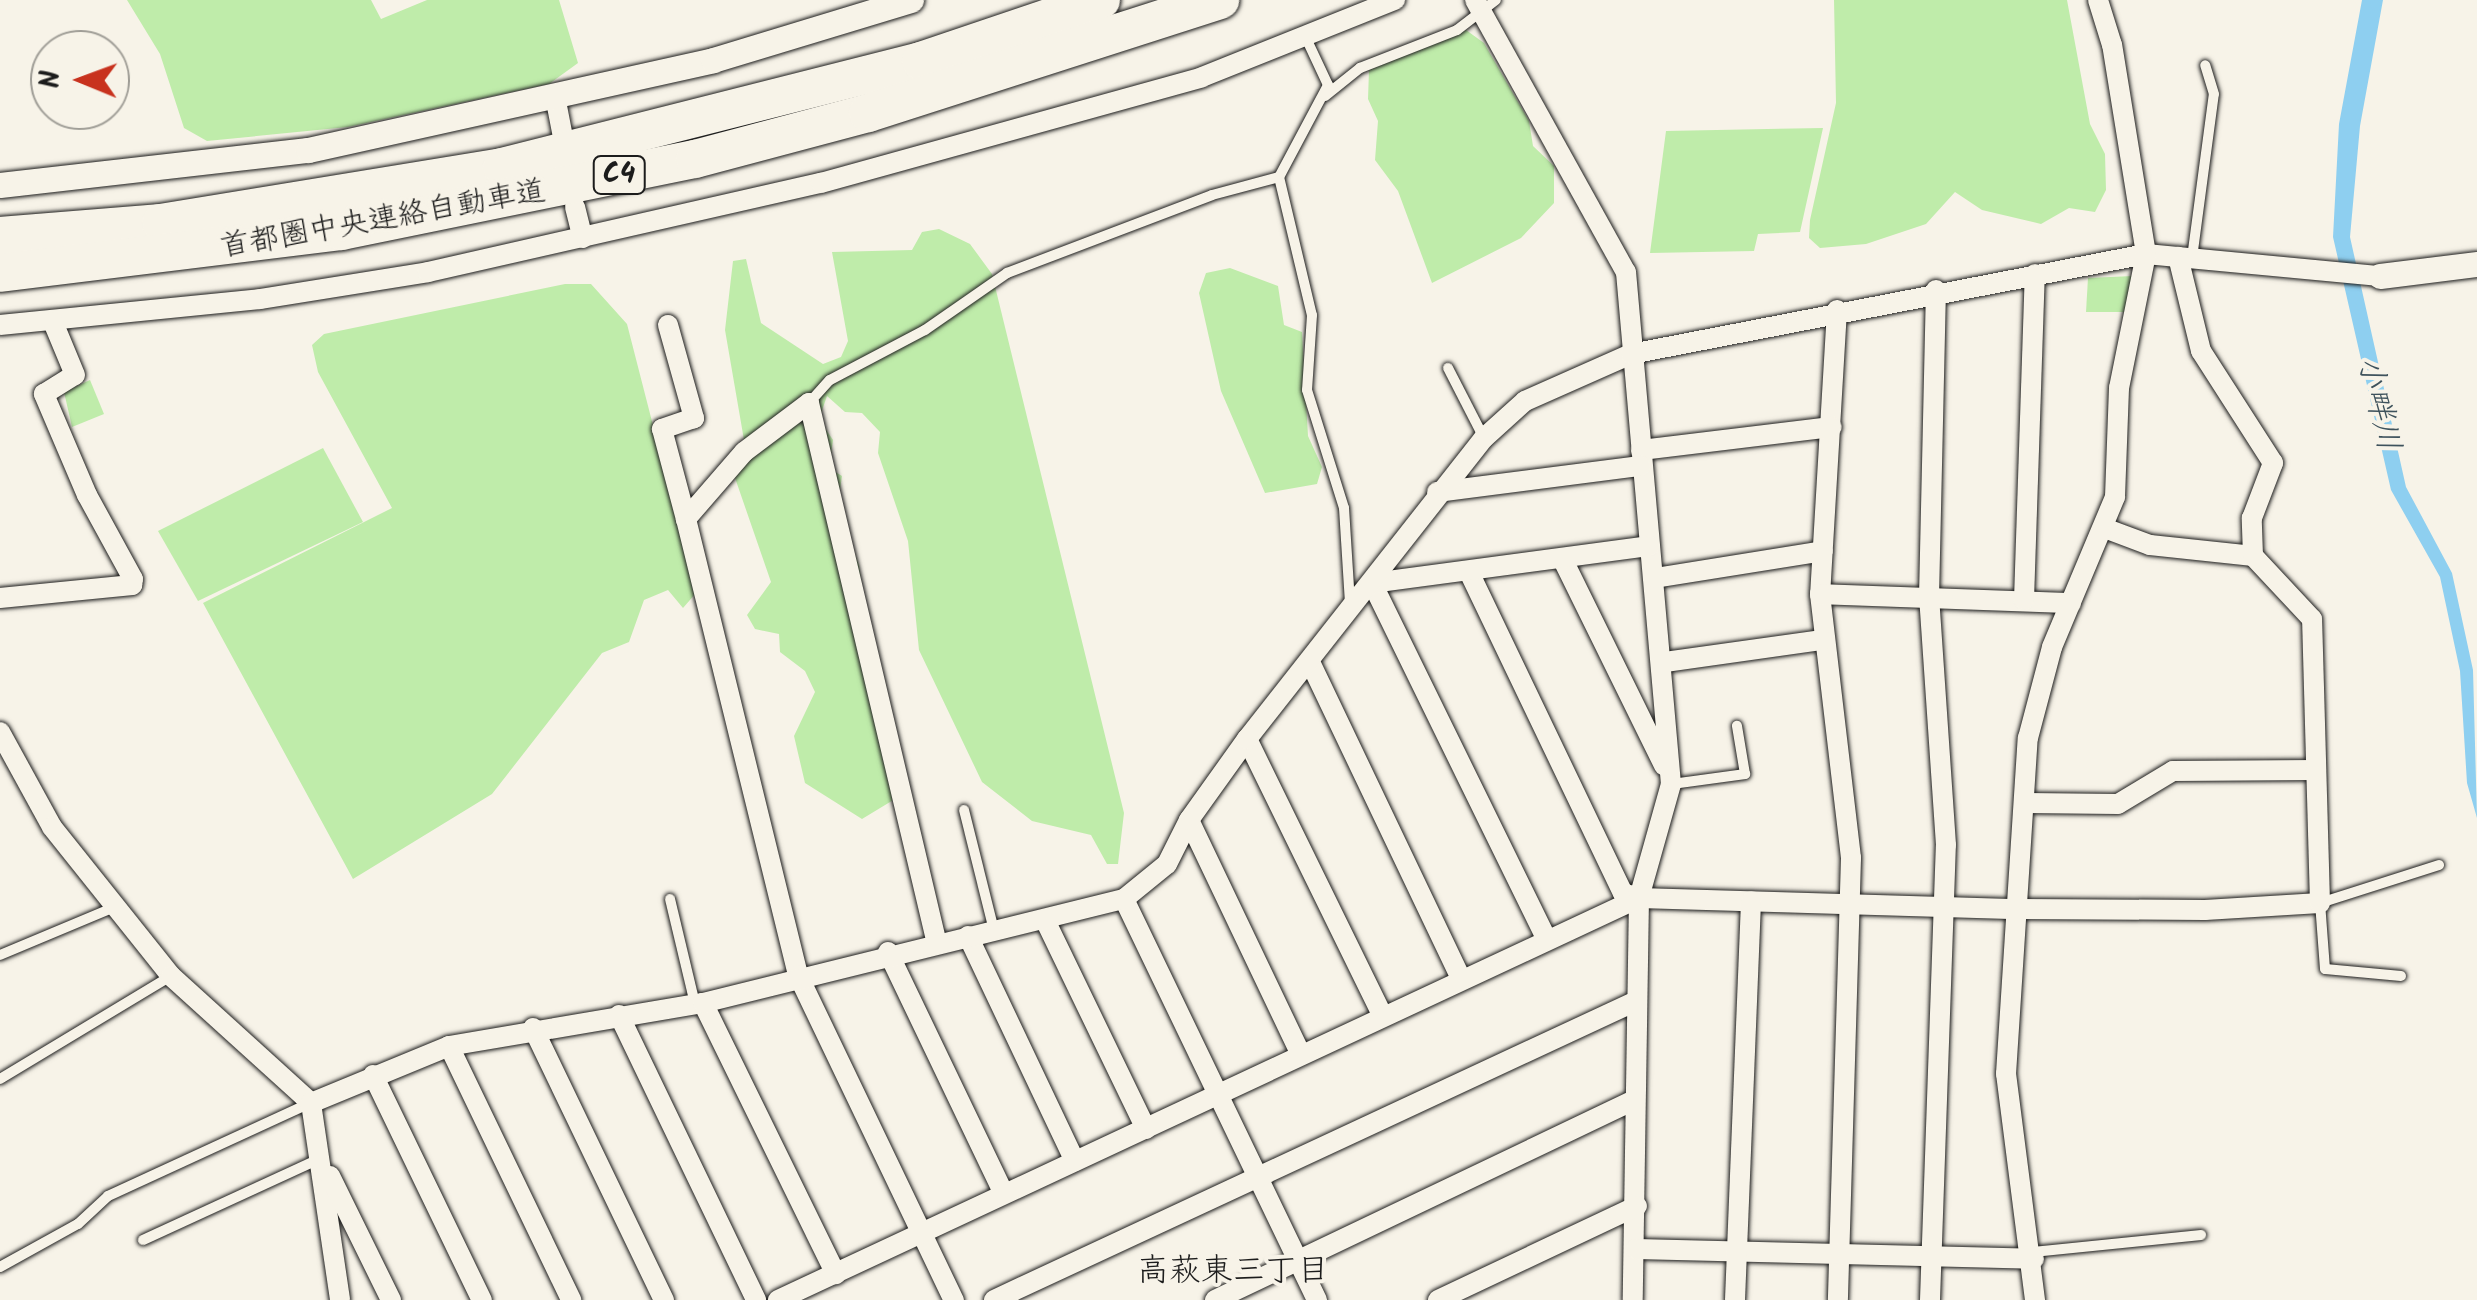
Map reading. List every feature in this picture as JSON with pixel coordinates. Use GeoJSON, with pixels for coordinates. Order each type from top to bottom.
{"type":"FeatureCollection","features":[{"type":"Feature","properties":{"kind":"highway","name":"首都圏中央連絡自動車道"},"geometry":{"type":"LineString","coordinates":[[0,236],[161,223],[502,167],[920,61],[1101,0]]}},
{"type":"Feature","properties":{"kind":"highway","name":"首都圏中央連絡自動車道"},"geometry":{"type":"LineString","coordinates":[[0,273],[341,231],[695,160],[868,113],[1220,0]]}},
{"type":"Feature","properties":{"kind":"street"},"geometry":{"type":"LineString","coordinates":[[0,185],[308,150],[809,34],[911,0]]}},
{"type":"Feature","properties":{"kind":"street"},"geometry":{"type":"LineString","coordinates":[[0,325],[297,293],[583,238],[860,172],[1202,77],[1395,0]]}},
{"type":"Feature","properties":{"kind":"street"},"geometry":{"type":"LineString","coordinates":[[2035,1300],[2034,1256],[2006,1074],[2038,688],[2071,603],[2107,530],[2115,497],[2119,388],[2146,254],[2112,45],[2098,0]]}},
{"type":"Feature","properties":{"kind":"street"},"geometry":{"type":"LineString","coordinates":[[1485,4],[1626,272],[1640,458],[1665,662],[1669,779],[1639,898],[1634,1002],[1637,1206],[1633,1300]]}},
{"type":"Feature","properties":{"kind":"street"},"geometry":{"type":"LineString","coordinates":[[554,96],[562,133]]}},
{"type":"Feature","properties":{"kind":"street"},"geometry":{"type":"LineString","coordinates":[[576,207],[583,238]]}},
{"type":"Feature","properties":{"kind":"street"},"geometry":{"type":"LineString","coordinates":[[311,1103],[449,1046],[533,1028],[699,1004],[888,952],[1045,920],[1124,899],[1168,864],[1188,820],[1247,739],[1372,583],[1437,492],[1484,438],[1524,400],[1631,354],[1936,290],[2146,254],[2303,272],[2378,276],[2477,264]]}},
{"type":"Feature","properties":{"kind":"street"},"geometry":{"type":"LineString","coordinates":[[1470,574],[1623,892],[1639,898],[2019,910],[2205,910],[2320,903],[2312,619],[2254,556],[2252,518],[2273,463],[2202,351],[2185,257]]}},
{"type":"Feature","properties":{"kind":"street"},"geometry":{"type":"LineString","coordinates":[[2024,600],[2035,274]]}},
{"type":"Feature","properties":{"kind":"street"},"geometry":{"type":"LineString","coordinates":[[1930,1300],[1945,908],[1928,597],[1936,290]]}},
{"type":"Feature","properties":{"kind":"street"},"geometry":{"type":"LineString","coordinates":[[1838,310],[1820,594],[1822,640],[1851,858],[1838,1300]]}},
{"type":"Feature","properties":{"kind":"street"},"geometry":{"type":"LineString","coordinates":[[0,598],[132,585],[133,579],[87,495],[44,394],[76,375],[53,322]]}},
{"type":"Feature","properties":{"kind":"street"},"geometry":{"type":"LineString","coordinates":[[668,325],[694,418],[662,429],[798,975],[954,1300]]}},
{"type":"Feature","properties":{"kind":"street"},"geometry":{"type":"LineString","coordinates":[[686,519],[744,452],[808,403],[936,944]]}},
{"type":"Feature","properties":{"kind":"street"},"geometry":{"type":"LineString","coordinates":[[1437,492],[1832,427]]}},
{"type":"Feature","properties":{"kind":"street"},"geometry":{"type":"LineString","coordinates":[[2107,530],[2150,546],[2254,556]]}},
{"type":"Feature","properties":{"kind":"street"},"geometry":{"type":"LineString","coordinates":[[1372,583],[1470,574],[1650,546]]}},
{"type":"Feature","properties":{"kind":"street"},"geometry":{"type":"LineString","coordinates":[[1656,578],[1823,551]]}},
{"type":"Feature","properties":{"kind":"street"},"geometry":{"type":"LineString","coordinates":[[1564,560],[1669,779]]}},
{"type":"Feature","properties":{"kind":"street"},"geometry":{"type":"LineString","coordinates":[[1372,583],[1547,940]]}},
{"type":"Feature","properties":{"kind":"street"},"geometry":{"type":"LineString","coordinates":[[1820,594],[2071,603]]}},
{"type":"Feature","properties":{"kind":"street"},"geometry":{"type":"LineString","coordinates":[[1665,662],[1822,640]]}},
{"type":"Feature","properties":{"kind":"street"},"geometry":{"type":"LineString","coordinates":[[1310,662],[1462,980]]}},
{"type":"Feature","properties":{"kind":"street"},"geometry":{"type":"LineString","coordinates":[[0,732],[52,827],[171,976],[311,1103],[340,1300]]}},
{"type":"Feature","properties":{"kind":"street"},"geometry":{"type":"LineString","coordinates":[[1247,739],[1382,1017]]}},
{"type":"Feature","properties":{"kind":"street"},"geometry":{"type":"LineString","coordinates":[[2026,803],[2118,804],[2173,771],[2315,770]]}},
{"type":"Feature","properties":{"kind":"street"},"geometry":{"type":"LineString","coordinates":[[1188,820],[1302,1055]]}},
{"type":"Feature","properties":{"kind":"street"},"geometry":{"type":"LineString","coordinates":[[778,1300],[1639,898]]}},
{"type":"Feature","properties":{"kind":"street"},"geometry":{"type":"LineString","coordinates":[[1124,899],[1316,1300]]}},
{"type":"Feature","properties":{"kind":"street"},"geometry":{"type":"LineString","coordinates":[[1736,1300],[1752,901]]}},
{"type":"Feature","properties":{"kind":"street"},"geometry":{"type":"LineString","coordinates":[[1045,920],[1146,1128]]}},
{"type":"Feature","properties":{"kind":"street"},"geometry":{"type":"LineString","coordinates":[[968,936],[1074,1160]]}},
{"type":"Feature","properties":{"kind":"street"},"geometry":{"type":"LineString","coordinates":[[888,952],[1003,1192]]}},
{"type":"Feature","properties":{"kind":"street"},"geometry":{"type":"LineString","coordinates":[[994,1300],[1634,1002]]}},
{"type":"Feature","properties":{"kind":"street"},"geometry":{"type":"LineString","coordinates":[[699,1004],[836,1274]]}},
{"type":"Feature","properties":{"kind":"street"},"geometry":{"type":"LineString","coordinates":[[619,1015],[756,1300]]}},
{"type":"Feature","properties":{"kind":"street"},"geometry":{"type":"LineString","coordinates":[[533,1028],[664,1300]]}},
{"type":"Feature","properties":{"kind":"street"},"geometry":{"type":"LineString","coordinates":[[449,1046],[571,1300]]}},
{"type":"Feature","properties":{"kind":"street"},"geometry":{"type":"LineString","coordinates":[[373,1075],[482,1300]]}},
{"type":"Feature","properties":{"kind":"street"},"geometry":{"type":"LineString","coordinates":[[1215,1300],[1635,1100]]}},
{"type":"Feature","properties":{"kind":"street"},"geometry":{"type":"LineString","coordinates":[[321,1158],[391,1300]]}},
{"type":"Feature","properties":{"kind":"street"},"geometry":{"type":"LineString","coordinates":[[1438,1300],[1637,1206]]}},
{"type":"Feature","properties":{"kind":"street"},"geometry":{"type":"LineString","coordinates":[[1636,1249],[1737,1247],[1931,1256],[2034,1256]]}},
{"type":"Feature","properties":{"kind":"lane"},"geometry":{"type":"LineString","coordinates":[[1351,610],[1344,508],[1311,410],[1312,315],[1279,176],[1324,97],[1360,68],[1485,4]]}},
{"type":"Feature","properties":{"kind":"lane"},"geometry":{"type":"LineString","coordinates":[[1306,38],[1326,77],[1324,97]]}},
{"type":"Feature","properties":{"kind":"lane"},"geometry":{"type":"LineString","coordinates":[[2185,257],[2214,94],[2206,65]]}},
{"type":"Feature","properties":{"kind":"lane"},"geometry":{"type":"LineString","coordinates":[[808,403],[830,380],[926,330],[1006,273],[1177,207],[1279,176]]}},
{"type":"Feature","properties":{"kind":"lane"},"geometry":{"type":"LineString","coordinates":[[1448,368],[1484,438]]}},
{"type":"Feature","properties":{"kind":"lane"},"geometry":{"type":"LineString","coordinates":[[1669,779],[1745,774],[1738,726]]}},
{"type":"Feature","properties":{"kind":"lane"},"geometry":{"type":"LineString","coordinates":[[964,810],[994,931]]}},
{"type":"Feature","properties":{"kind":"lane"},"geometry":{"type":"LineString","coordinates":[[2401,976],[2325,970],[2320,903],[2439,865]]}},
{"type":"Feature","properties":{"kind":"lane"},"geometry":{"type":"LineString","coordinates":[[670,899],[699,1004]]}},
{"type":"Feature","properties":{"kind":"lane"},"geometry":{"type":"LineString","coordinates":[[0,955],[116,907]]}},
{"type":"Feature","properties":{"kind":"lane"},"geometry":{"type":"LineString","coordinates":[[0,1079],[171,976]]}},
{"type":"Feature","properties":{"kind":"lane"},"geometry":{"type":"LineString","coordinates":[[0,1267],[78,1224],[108,1196],[311,1103]]}},
{"type":"Feature","properties":{"kind":"lane"},"geometry":{"type":"LineString","coordinates":[[142,1240],[321,1158]]}},
{"type":"Feature","properties":{"kind":"lane"},"geometry":{"type":"LineString","coordinates":[[2034,1256],[2202,1235]]}},
{"type":"Feature","properties":{"kind":"green space"},"geometry":{"type":"Polygon","coordinates":[[[127,0],[371,0],[381,19],[427,0],[559,0],[578,63],[549,84],[348,127],[207,141],[184,128],[160,54],[127,0]]]}},
{"type":"Feature","properties":{"kind":"green space"},"geometry":{"type":"Polygon","coordinates":[[[1834,0],[2067,0],[2090,124],[2105,154],[2106,190],[2095,212],[2069,208],[2041,224],[1982,210],[1955,192],[1926,224],[1866,244],[1820,248],[1809,238],[1810,220],[1836,103],[1834,0]]]}},
{"type":"Feature","properties":{"kind":"green space"},"geometry":{"type":"Polygon","coordinates":[[[1466,30],[1484,43],[1529,121],[1533,146],[1554,166],[1554,203],[1521,238],[1432,283],[1398,191],[1375,160],[1378,121],[1368,99],[1369,70],[1466,30]]]}},
{"type":"Feature","properties":{"kind":"green space"},"geometry":{"type":"Polygon","coordinates":[[[1823,128],[1800,232],[1758,234],[1754,251],[1650,253],[1666,131],[1823,128]]]}},
{"type":"Feature","properties":{"kind":"green space"},"geometry":{"type":"Polygon","coordinates":[[[939,229],[970,244],[992,274],[1124,813],[1118,864],[1107,864],[1091,835],[1032,821],[982,782],[919,650],[908,541],[878,453],[880,432],[862,413],[845,412],[827,396],[819,419],[833,440],[829,468],[842,476],[837,510],[859,565],[870,646],[864,677],[895,799],[862,819],[805,783],[794,736],[815,692],[805,671],[780,652],[779,634],[755,629],[747,615],[771,582],[734,475],[744,440],[725,330],[733,261],[746,259],[761,323],[823,364],[841,357],[848,341],[832,252],[912,250],[922,232],[939,229]]]}},
{"type":"Feature","properties":{"kind":"green space"},"geometry":{"type":"Polygon","coordinates":[[[1230,268],[1278,286],[1284,325],[1302,332],[1308,436],[1322,467],[1317,484],[1265,493],[1221,391],[1199,293],[1206,273],[1230,268]]]}},
{"type":"Feature","properties":{"kind":"green space"},"geometry":{"type":"Polygon","coordinates":[[[2133,276],[2129,312],[2086,312],[2088,278],[2133,276]]]}},
{"type":"Feature","properties":{"kind":"green space"},"geometry":{"type":"Polygon","coordinates":[[[565,284],[591,284],[627,324],[696,593],[683,608],[668,590],[644,600],[629,642],[602,653],[492,794],[353,879],[203,603],[392,508],[318,372],[312,345],[324,334],[565,284]]]}},
{"type":"Feature","properties":{"kind":"green space"},"geometry":{"type":"Polygon","coordinates":[[[90,380],[104,414],[72,427],[64,392],[90,380]]]}},
{"type":"Feature","properties":{"kind":"green space"},"geometry":{"type":"Polygon","coordinates":[[[323,448],[363,522],[198,601],[158,531],[323,448]]]}},
{"type":"Feature","properties":{"kind":"water","name":"小畔川"},"geometry":{"type":"Polygon","coordinates":[[[2362,0],[2383,0],[2360,126],[2350,237],[2406,487],[2452,573],[2473,670],[2477,818],[2467,783],[2460,671],[2440,577],[2391,490],[2333,237],[2339,124],[2362,0]]]}},
{"type":"Feature","properties":{"kind":"district","name":"高萩東三丁目"},"geometry":{"type":"Point","coordinates":[1233,1272]}}]}
